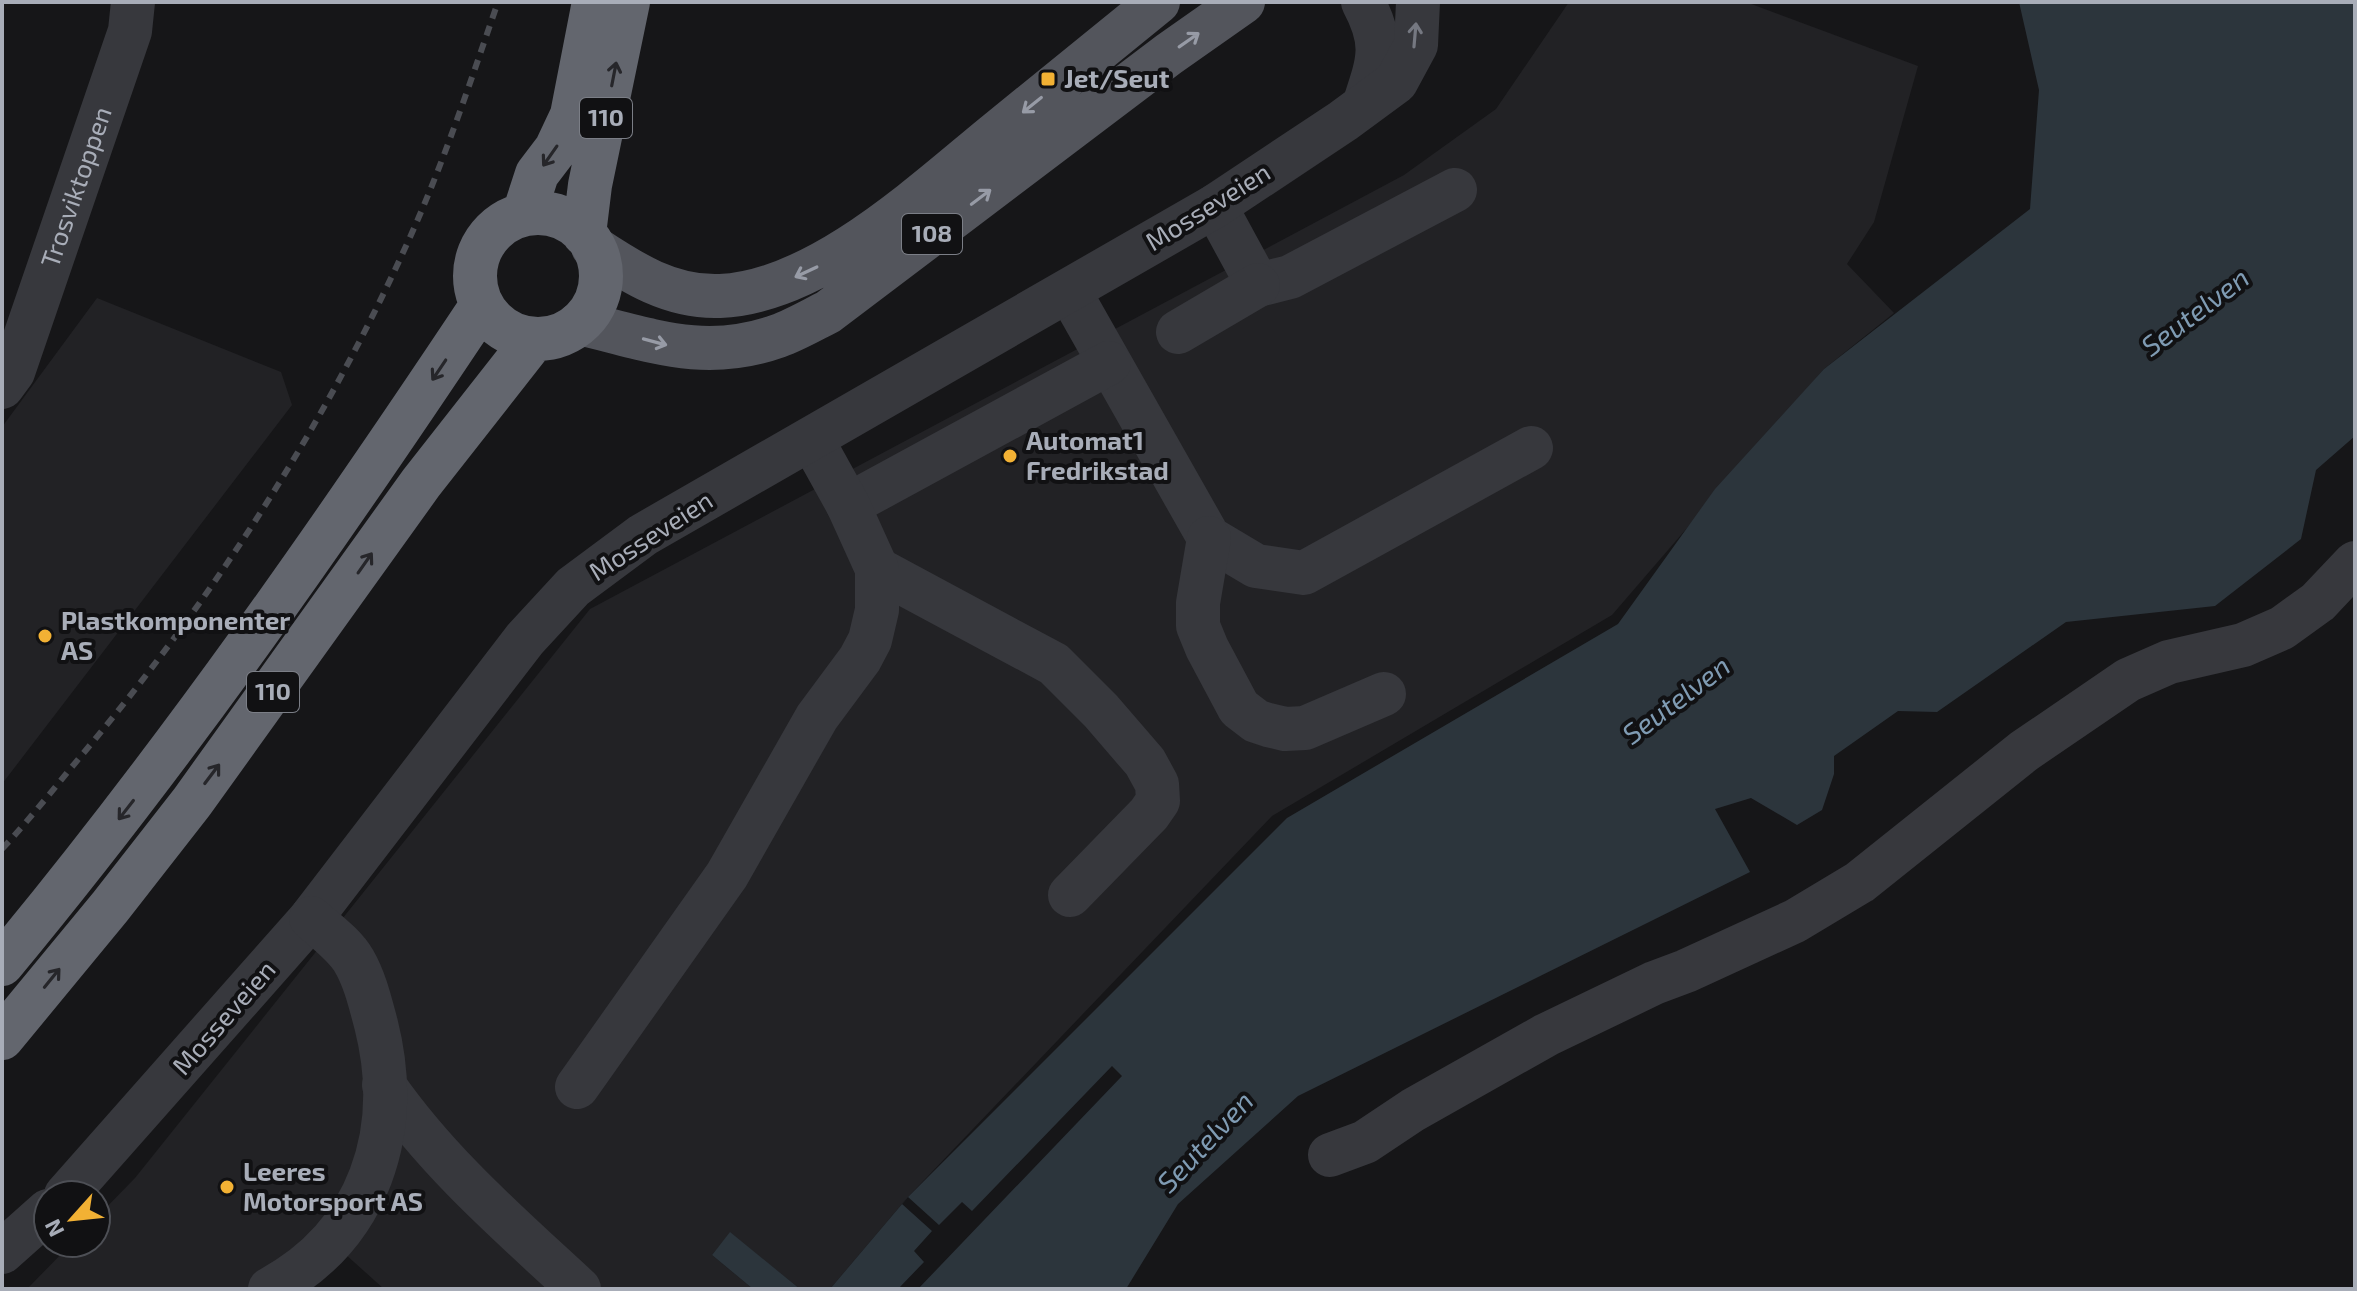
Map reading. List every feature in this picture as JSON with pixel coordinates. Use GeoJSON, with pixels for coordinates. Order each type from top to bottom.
{"type":"FeatureCollection","features":[{"type":"Feature","properties":{"kind":"highway","name":"110"},"geometry":{"type":"LineString","coordinates":[[524,214],[537,174],[556,149],[572,115],[594,2]]}},
{"type":"Feature","properties":{"kind":"highway","name":"110"},"geometry":{"type":"LineString","coordinates":[[580,323],[597,295],[600,279],[599,263],[589,240],[590,185],[628,2]]}},
{"type":"Feature","properties":{"kind":"highway"},"geometry":{"type":"LineString","coordinates":[[580,323],[551,337],[534,339],[518,336],[504,329],[482,305],[475,282],[478,257],[495,230],[524,214],[556,216],[571,223],[589,240]]}},
{"type":"Feature","properties":{"kind":"highway","name":"110"},"geometry":{"type":"LineString","coordinates":[[2,964],[132,803],[216,690],[370,473],[482,305]]}},
{"type":"Feature","properties":{"kind":"highway","name":"110"},"geometry":{"type":"LineString","coordinates":[[2,1038],[192,802],[421,483],[534,339]]}},
{"type":"Feature","properties":{"kind":"main road","name":"108"},"geometry":{"type":"LineString","coordinates":[[589,240],[631,273],[672,291],[720,296],[774,286],[819,266],[924,193],[1158,2]]}},
{"type":"Feature","properties":{"kind":"main road","name":"108"},"geometry":{"type":"LineString","coordinates":[[580,323],[677,347],[721,349],[778,336],[828,312],[1169,54],[1243,2]]}},
{"type":"Feature","properties":{"kind":"street","name":"Trosviktoppen"},"geometry":{"type":"LineString","coordinates":[[6,374],[130,31],[133,2]]}},
{"type":"Feature","properties":{"kind":"street"},"geometry":{"type":"LineString","coordinates":[[1363,2],[1374,24],[1379,60],[1365,102]]}},
{"type":"Feature","properties":{"kind":"street","name":"Mosseveien"},"geometry":{"type":"LineString","coordinates":[[80,1179],[311,918],[525,639],[573,587],[643,535],[1215,206],[1343,121],[1396,82],[1416,45],[1418,2]]}},
{"type":"Feature","properties":{"kind":"street"},"geometry":{"type":"LineString","coordinates":[[1178,332],[1258,285],[1290,277],[1455,190]]}},
{"type":"Feature","properties":{"kind":"street"},"geometry":{"type":"LineString","coordinates":[[1215,206],[1258,285]]}},
{"type":"Feature","properties":{"kind":"street"},"geometry":{"type":"LineString","coordinates":[[1069,291],[1209,538],[1256,566],[1304,573],[1531,448]]}},
{"type":"Feature","properties":{"kind":"street"},"geometry":{"type":"LineString","coordinates":[[848,505],[1109,363]]}},
{"type":"Feature","properties":{"kind":"street"},"geometry":{"type":"LineString","coordinates":[[577,1087],[727,875],[817,717],[860,659],[870,640],[877,610],[877,569],[848,505],[812,440]]}},
{"type":"Feature","properties":{"kind":"street"},"geometry":{"type":"LineString","coordinates":[[1209,538],[1198,603],[1198,626],[1239,708],[1256,721],[1268,725],[1285,729],[1305,728],[1384,694]]}},
{"type":"Feature","properties":{"kind":"street"},"geometry":{"type":"LineString","coordinates":[[1330,1155],[1365,1142],[1413,1110],[1546,1035],[1795,921],[1860,882],[2024,751],[2128,680],[2169,662],[2243,645],[2282,628],[2318,602],[2355,563]]}},
{"type":"Feature","properties":{"kind":"street"},"geometry":{"type":"LineString","coordinates":[[877,569],[1054,664],[1101,711],[1145,762],[1157,784],[1158,801],[1070,895]]}},
{"type":"Feature","properties":{"kind":"street"},"geometry":{"type":"LineString","coordinates":[[270,1289],[312,1262],[352,1214],[370,1184],[383,1140],[383,1050],[367,990],[344,949],[311,918]]}},
{"type":"Feature","properties":{"kind":"street"},"geometry":{"type":"LineString","coordinates":[[384,1085],[408,1120],[437,1152],[505,1221],[579,1289]]}},
{"type":"Feature","properties":{"kind":"street"},"geometry":{"type":"LineString","coordinates":[[2,1252],[32,1225]]}},
{"type":"Feature","properties":{"kind":"shaded area"},"geometry":{"type":"Polygon","coordinates":[[[1569,2],[1746,2],[1918,66],[1874,222],[1847,264],[1894,313],[1824,369],[1612,615],[1272,816],[908,1197],[830,1289],[800,1289],[730,1233],[712,1255],[753,1289],[384,1289],[325,1236],[262,1289],[27,1289],[56,1259],[112,1259],[112,1202],[135,1178],[590,609],[1404,175],[1496,109],[1569,2]]]}},
{"type":"Feature","properties":{"kind":"shaded area"},"geometry":{"type":"Polygon","coordinates":[[[97,298],[281,372],[292,405],[2,784],[2,427],[97,298]]]}},
{"type":"Feature","properties":{"kind":"water","name":"Seutelven"},"geometry":{"type":"Polygon","coordinates":[[[2019,2],[2355,2],[2355,436],[2316,470],[2301,539],[2215,606],[2066,622],[1937,712],[1898,711],[1834,756],[1834,774],[1822,810],[1797,825],[1751,798],[1715,809],[1750,872],[1298,1096],[1178,1204],[1126,1289],[830,1289],[908,1197],[1287,818],[1618,624],[1715,489],[1824,369],[2030,209],[2039,90],[2019,2]]]}},
{"type":"Feature","properties":{"kind":"water"},"geometry":{"type":"Polygon","coordinates":[[[730,1232],[800,1289],[753,1289],[712,1255],[730,1232]]]}},
{"type":"Feature","properties":{"kind":"pier"},"geometry":{"type":"Polygon","coordinates":[[[1112,1066],[1122,1076],[918,1289],[898,1289],[924,1262],[914,1251],[932,1231],[902,1204],[908,1197],[939,1225],[962,1202],[972,1211],[1112,1066]]]}},
{"type":"Feature","properties":{"kind":"railway"},"geometry":{"type":"LineString","coordinates":[[2,849],[177,635],[264,507],[304,441],[378,305],[411,235],[498,2]]}},
{"type":"Feature","properties":{"kind":"place","name":"Jet/Seut"},"geometry":{"type":"Point","coordinates":[1048,79]}},
{"type":"Feature","properties":{"kind":"place","name":"Automat1 Fredrikstad"},"geometry":{"type":"Point","coordinates":[1010,456]}},
{"type":"Feature","properties":{"kind":"place","name":"Plastkomponenter AS"},"geometry":{"type":"Point","coordinates":[45,636]}},
{"type":"Feature","properties":{"kind":"place","name":"Leeres Motorsport AS"},"geometry":{"type":"Point","coordinates":[227,1187]}}]}
